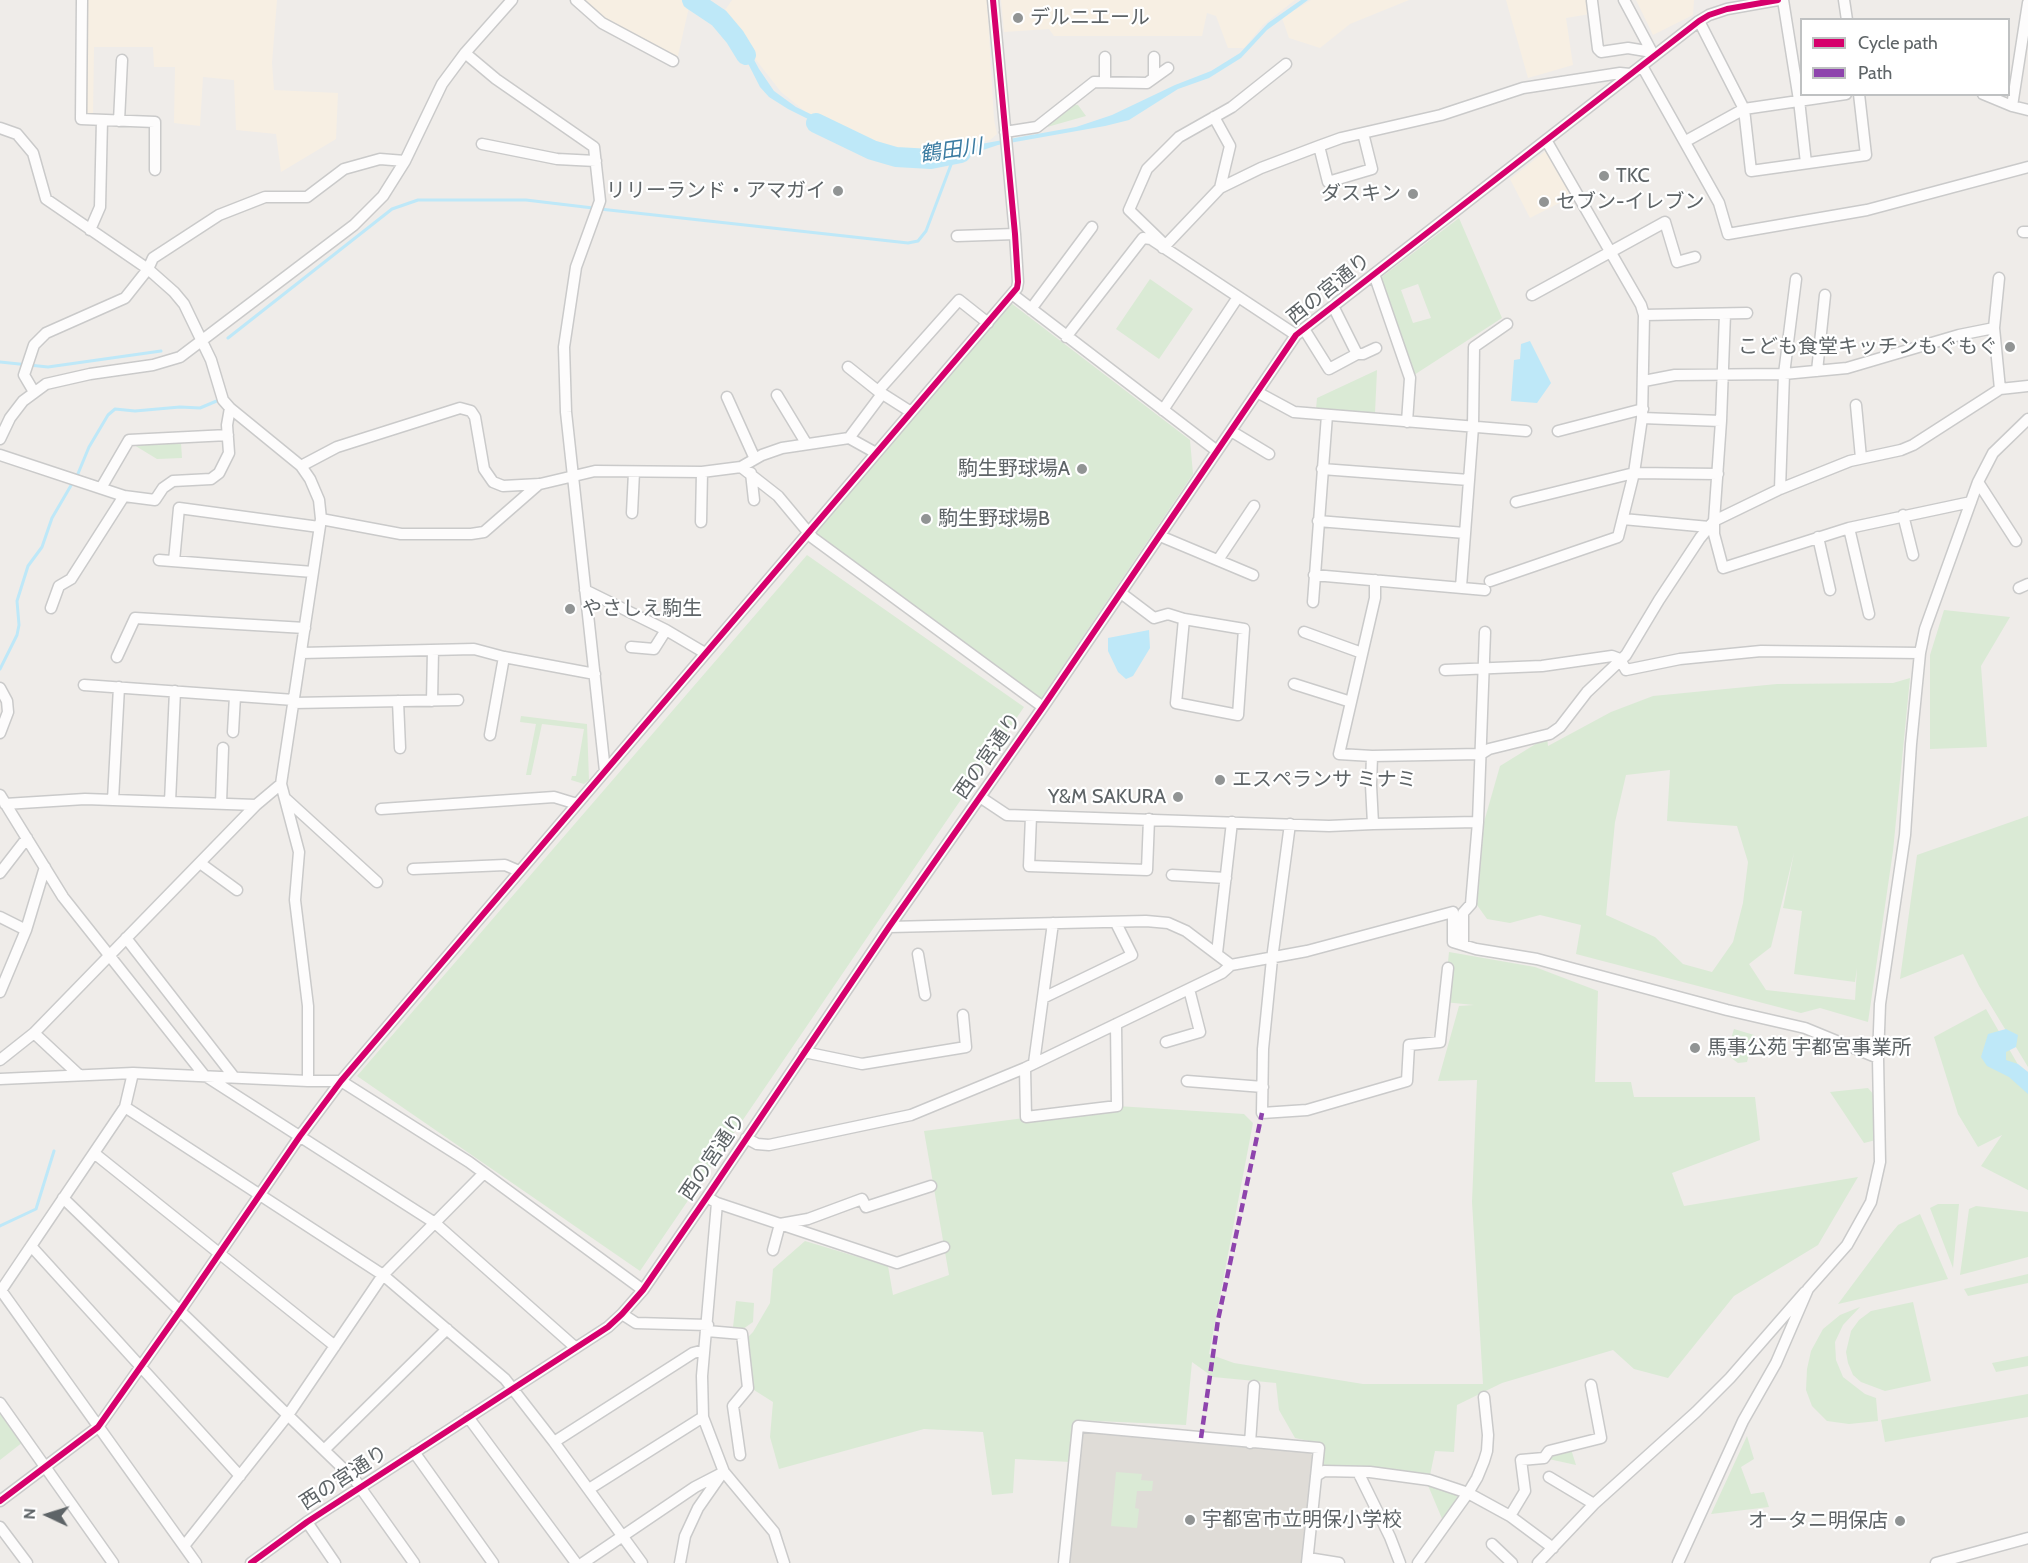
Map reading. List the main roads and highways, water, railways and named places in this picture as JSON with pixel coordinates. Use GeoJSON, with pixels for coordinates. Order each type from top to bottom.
{"type":"FeatureCollection","features":[{"type":"Feature","properties":{"kind":"water"},"geometry":{"type":"Polygon","coordinates":[[[690,0],[699,0],[722,11],[733,20],[759,69],[774,91],[796,107],[889,152],[919,155],[1076,127],[1112,115],[1175,85],[1211,71],[1240,53],[1268,23],[1301,0],[1308,0],[1267,30],[1241,58],[1209,78],[1178,89],[1129,120],[998,145],[980,151],[918,160],[882,156],[788,109],[769,97],[760,87],[727,22],[690,0]]]}},
{"type":"Feature","properties":{"kind":"water"},"geometry":{"type":"Polygon","coordinates":[[[1530,341],[1551,383],[1537,403],[1511,401],[1514,360],[1520,359],[1521,344],[1530,341]]]}},
{"type":"Feature","properties":{"kind":"water"},"geometry":{"type":"Polygon","coordinates":[[[1149,630],[1150,648],[1133,676],[1126,679],[1118,672],[1108,651],[1108,638],[1149,630]]]}},
{"type":"Feature","properties":{"kind":"water"},"geometry":{"type":"Polygon","coordinates":[[[2006,1029],[2018,1035],[2016,1047],[2006,1052],[2006,1060],[2018,1064],[2028,1072],[2028,1094],[2009,1077],[1987,1066],[1981,1057],[1988,1034],[2006,1029]]]}},
{"type":"Feature","properties":{"kind":"waterway","name":"鶴田川"},"geometry":{"type":"LineString","coordinates":[[692,0],[719,18],[746,55]]}},
{"type":"Feature","properties":{"kind":"waterway","name":"鶴田川"},"geometry":{"type":"LineString","coordinates":[[816,123],[872,150],[896,157],[931,159],[961,153]]}},
{"type":"Feature","properties":{"kind":"waterway"},"geometry":{"type":"LineString","coordinates":[[600,209],[908,243],[918,241],[926,231],[955,154]]}},
{"type":"Feature","properties":{"kind":"waterway"},"geometry":{"type":"LineString","coordinates":[[228,338],[392,209],[418,200],[526,200],[593,208]]}},
{"type":"Feature","properties":{"kind":"waterway"},"geometry":{"type":"LineString","coordinates":[[0,362],[48,367],[161,351]]}},
{"type":"Feature","properties":{"kind":"waterway"},"geometry":{"type":"LineString","coordinates":[[77,476],[89,447],[108,415],[115,409],[135,411],[180,407],[200,408],[218,399]]}},
{"type":"Feature","properties":{"kind":"waterway"},"geometry":{"type":"LineString","coordinates":[[0,669],[17,635],[19,625],[17,601],[28,566],[42,547],[52,518],[73,482]]}},
{"type":"Feature","properties":{"kind":"waterway"},"geometry":{"type":"LineString","coordinates":[[0,1226],[36,1209],[54,1151]]}},
{"type":"Feature","properties":{"kind":"place","name":"デルニエール"},"geometry":{"type":"Point","coordinates":[1018,18]}},
{"type":"Feature","properties":{"kind":"place","name":"TKC"},"geometry":{"type":"Point","coordinates":[1604,176]}},
{"type":"Feature","properties":{"kind":"place","name":"リリーランド・アマガイ"},"geometry":{"type":"Point","coordinates":[838,191]}},
{"type":"Feature","properties":{"kind":"place","name":"ダスキン"},"geometry":{"type":"Point","coordinates":[1413,194]}},
{"type":"Feature","properties":{"kind":"place","name":"セブン-イレブン"},"geometry":{"type":"Point","coordinates":[1544,202]}},
{"type":"Feature","properties":{"kind":"place","name":"こども食堂キッチンもぐもぐ"},"geometry":{"type":"Point","coordinates":[2010,347]}},
{"type":"Feature","properties":{"kind":"place","name":"駒生野球場A"},"geometry":{"type":"Point","coordinates":[1082,469]}},
{"type":"Feature","properties":{"kind":"place","name":"駒生野球場B"},"geometry":{"type":"Point","coordinates":[926,519]}},
{"type":"Feature","properties":{"kind":"place","name":"やさしえ駒生"},"geometry":{"type":"Point","coordinates":[570,609]}},
{"type":"Feature","properties":{"kind":"place","name":"エスペランサ ミナミ"},"geometry":{"type":"Point","coordinates":[1220,780]}},
{"type":"Feature","properties":{"kind":"place","name":"Y&M SAKURA"},"geometry":{"type":"Point","coordinates":[1178,797]}},
{"type":"Feature","properties":{"kind":"place","name":"馬事公苑 宇都宮事業所"},"geometry":{"type":"Point","coordinates":[1695,1048]}},
{"type":"Feature","properties":{"kind":"place","name":"宇都宮市立明保小学校"},"geometry":{"type":"Point","coordinates":[1190,1520]}},
{"type":"Feature","properties":{"kind":"place","name":"オータニ明保店"},"geometry":{"type":"Point","coordinates":[1900,1521]}}]}
